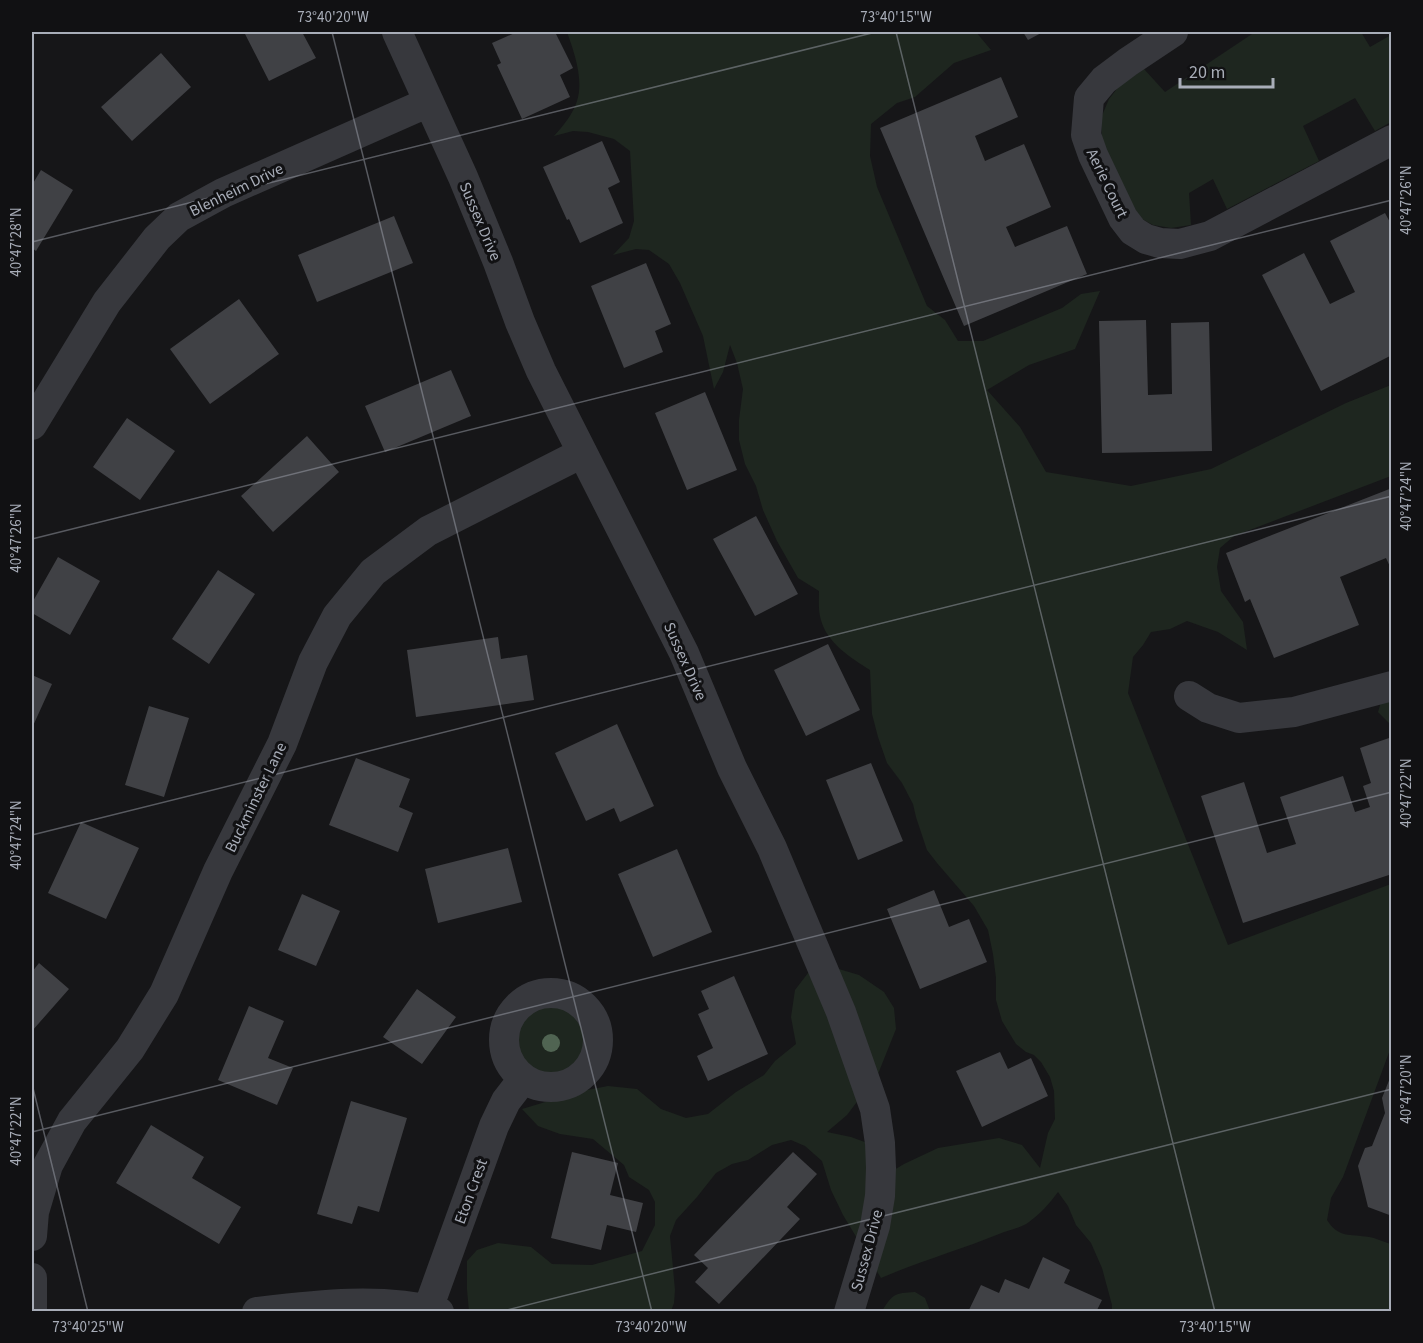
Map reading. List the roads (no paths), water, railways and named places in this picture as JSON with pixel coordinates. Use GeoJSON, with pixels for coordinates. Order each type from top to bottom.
{"type":"FeatureCollection","features":[{"type":"Feature","properties":{"kind":"street","name":"Sussex Drive"},"geometry":{"type":"LineString","coordinates":[[397,32],[463,177],[541,371],[684,653],[732,768],[772,848],[841,1012],[875,1109],[880,1143],[880,1196],[874,1226],[849,1311]]}},
{"type":"Feature","properties":{"kind":"street","name":"Aerie Court"},"geometry":{"type":"LineString","coordinates":[[1173,32],[1104,80],[1089,99],[1086,135],[1093,155],[1123,218],[1133,231],[1146,238],[1160,243],[1180,244],[1210,236],[1392,140]]}},
{"type":"Feature","properties":{"kind":"street","name":"Blenheim Drive"},"geometry":{"type":"LineString","coordinates":[[32,425],[107,302],[157,238],[179,217],[224,193],[429,102]]}},
{"type":"Feature","properties":{"kind":"street","name":"Buckminster Lane"},"geometry":{"type":"LineString","coordinates":[[32,1236],[34,1212],[48,1165],[72,1121],[130,1049],[164,994],[218,871],[282,744],[313,662],[337,616],[373,572],[428,531],[582,453]]}},
{"type":"Feature","properties":{"kind":"street"},"geometry":{"type":"LineString","coordinates":[[1189,696],[1208,708],[1239,718],[1294,712],[1392,686]]}},
{"type":"Feature","properties":{"kind":"street","name":"Eton Crest"},"geometry":{"type":"LineString","coordinates":[[433,1310],[494,1126],[506,1101],[523,1079]]}},
{"type":"Feature","properties":{"kind":"street"},"geometry":{"type":"LineString","coordinates":[[32,1278],[32,1311]]}},
{"type":"Feature","properties":{"kind":"street"},"geometry":{"type":"LineString","coordinates":[[257,1311],[338,1304],[395,1305],[433,1310]]}}]}
